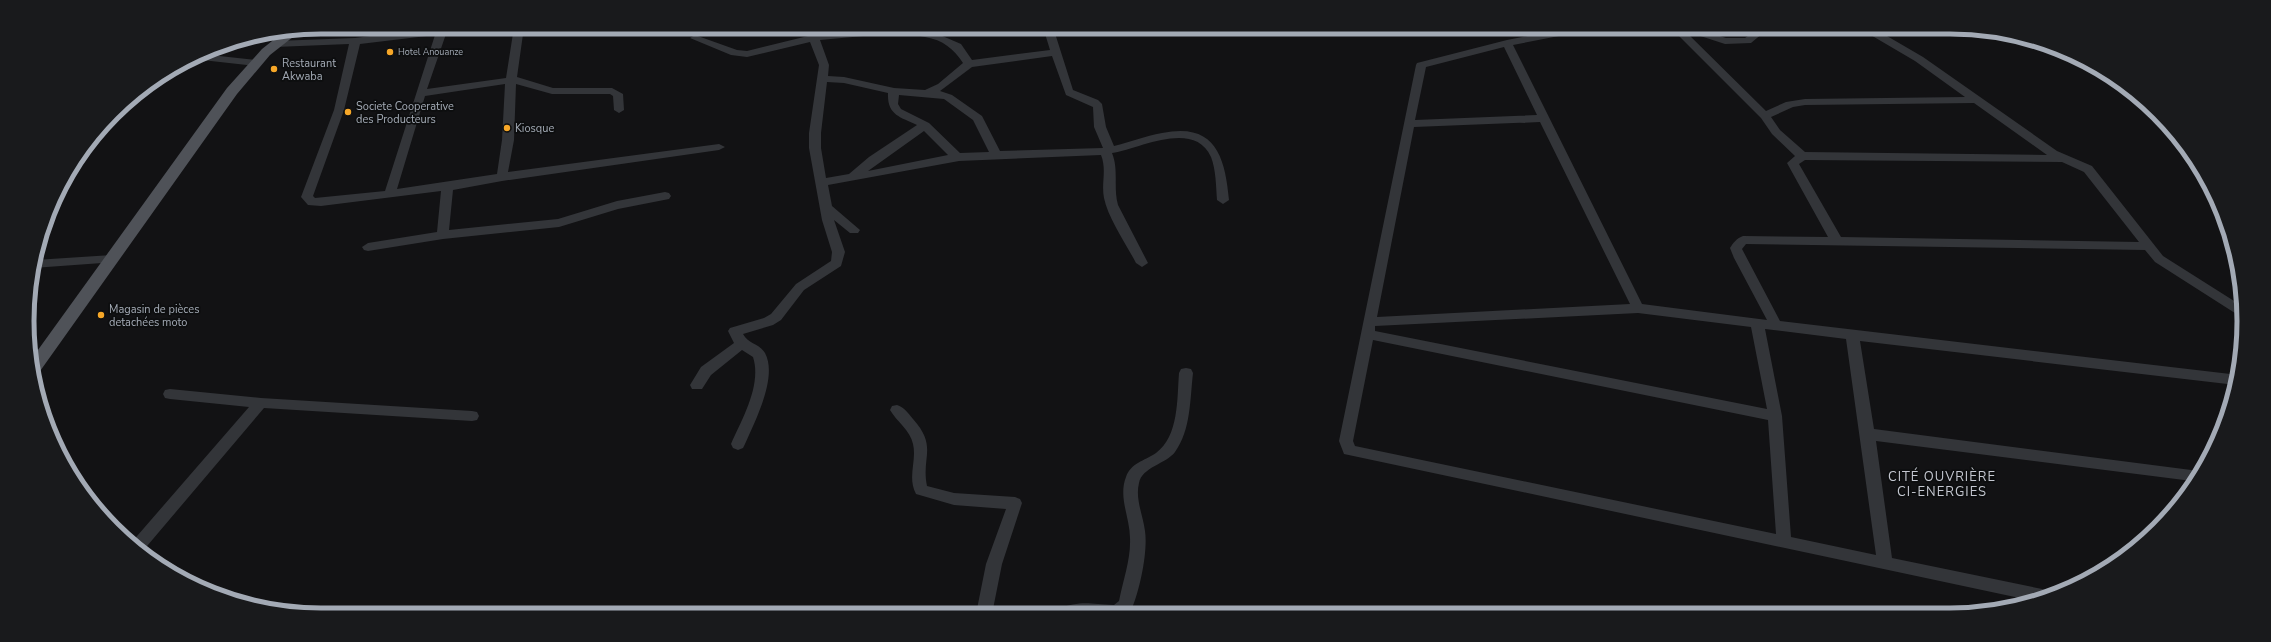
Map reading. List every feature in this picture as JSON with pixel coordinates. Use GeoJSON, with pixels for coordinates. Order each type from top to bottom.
{"type":"FeatureCollection","features":[{"type":"Feature","properties":{"kind":"main road"},"geometry":{"type":"LineString","coordinates":[[37,363],[211,119],[256,64],[275,44],[286,36]]}},
{"type":"Feature","properties":{"kind":"street"},"geometry":{"type":"LineString","coordinates":[[275,44],[355,42],[414,34]]}},
{"type":"Feature","properties":{"kind":"street"},"geometry":{"type":"LineString","coordinates":[[390,192],[420,93],[442,34]]}},
{"type":"Feature","properties":{"kind":"street"},"geometry":{"type":"LineString","coordinates":[[502,177],[508,140],[511,80],[518,34]]}},
{"type":"Feature","properties":{"kind":"street"},"geometry":{"type":"LineString","coordinates":[[738,444],[763,372],[762,362],[758,354],[741,344],[735,331],[768,322],[776,317],[800,288],[837,263],[839,258],[838,250],[828,221],[828,210],[815,148],[816,112],[823,79],[824,64],[813,34]]}},
{"type":"Feature","properties":{"kind":"street"},"geometry":{"type":"LineString","coordinates":[[695,38],[726,50],[747,54],[814,38],[862,34]]}},
{"type":"Feature","properties":{"kind":"street"},"geometry":{"type":"LineString","coordinates":[[929,34],[957,46],[969,64]]}},
{"type":"Feature","properties":{"kind":"street"},"geometry":{"type":"LineString","coordinates":[[1050,34],[1070,93],[1094,102],[1098,106],[1100,127],[1113,171],[1108,195],[1142,263]]}},
{"type":"Feature","properties":{"kind":"street"},"geometry":{"type":"LineString","coordinates":[[1554,34],[1507,43],[1421,65],[1408,124],[1346,441],[1349,450],[1784,540],[2036,595]]}},
{"type":"Feature","properties":{"kind":"street"},"geometry":{"type":"LineString","coordinates":[[1682,34],[1765,116],[1776,132],[1802,156]]}},
{"type":"Feature","properties":{"kind":"street"},"geometry":{"type":"LineString","coordinates":[[1701,34],[1725,41],[1747,41],[1755,34]]}},
{"type":"Feature","properties":{"kind":"street"},"geometry":{"type":"LineString","coordinates":[[1876,34],[1919,59],[2053,154],[2088,169],[2147,246],[2159,259],[2236,308]]}},
{"type":"Feature","properties":{"kind":"street"},"geometry":{"type":"LineString","coordinates":[[355,42],[339,110],[307,197],[312,202],[390,192],[447,187],[502,177],[719,148]]}},
{"type":"Feature","properties":{"kind":"street"},"geometry":{"type":"LineString","coordinates":[[1507,43],[1638,308]]}},
{"type":"Feature","properties":{"kind":"street"},"geometry":{"type":"LineString","coordinates":[[927,93],[948,82],[969,64],[1055,52]]}},
{"type":"Feature","properties":{"kind":"street"},"geometry":{"type":"LineString","coordinates":[[206,58],[256,64]]}},
{"type":"Feature","properties":{"kind":"street"},"geometry":{"type":"LineString","coordinates":[[823,79],[854,81],[894,91],[927,93],[948,97],[975,115],[996,154]]}},
{"type":"Feature","properties":{"kind":"street"},"geometry":{"type":"LineString","coordinates":[[420,93],[511,80],[521,81],[552,91],[612,92],[618,94],[620,98],[619,110]]}},
{"type":"Feature","properties":{"kind":"street"},"geometry":{"type":"LineString","coordinates":[[894,91],[894,108],[904,117],[925,125],[957,157]]}},
{"type":"Feature","properties":{"kind":"street"},"geometry":{"type":"LineString","coordinates":[[1765,116],[1790,104],[1805,102],[1977,100]]}},
{"type":"Feature","properties":{"kind":"street"},"geometry":{"type":"LineString","coordinates":[[1408,124],[1544,118]]}},
{"type":"Feature","properties":{"kind":"street"},"geometry":{"type":"LineString","coordinates":[[851,179],[873,160],[925,125]]}},
{"type":"Feature","properties":{"kind":"street"},"geometry":{"type":"LineString","coordinates":[[822,182],[851,179],[957,157],[1108,150],[1163,136],[1188,136],[1199,139],[1209,145],[1216,154],[1223,200]]}},
{"type":"Feature","properties":{"kind":"street"},"geometry":{"type":"LineString","coordinates":[[1836,240],[1793,163],[1802,156],[2066,160]]}},
{"type":"Feature","properties":{"kind":"street"},"geometry":{"type":"LineString","coordinates":[[443,235],[447,187]]}},
{"type":"Feature","properties":{"kind":"street"},"geometry":{"type":"LineString","coordinates":[[368,247],[443,235],[559,223],[618,205],[665,196]]}},
{"type":"Feature","properties":{"kind":"street"},"geometry":{"type":"LineString","coordinates":[[828,210],[854,230]]}},
{"type":"Feature","properties":{"kind":"street"},"geometry":{"type":"LineString","coordinates":[[1776,325],[1736,248],[1743,240],[1836,240],[2147,246]]}},
{"type":"Feature","properties":{"kind":"street"},"geometry":{"type":"LineString","coordinates":[[40,264],[112,259]]}},
{"type":"Feature","properties":{"kind":"street"},"geometry":{"type":"LineString","coordinates":[[1368,328],[1638,308],[1852,335],[2231,379]]}},
{"type":"Feature","properties":{"kind":"street"},"geometry":{"type":"LineString","coordinates":[[1757,323],[1775,416],[1784,540]]}},
{"type":"Feature","properties":{"kind":"street"},"geometry":{"type":"LineString","coordinates":[[1368,328],[1775,416]]}},
{"type":"Feature","properties":{"kind":"street"},"geometry":{"type":"LineString","coordinates":[[1852,335],[1868,434],[1885,562]]}},
{"type":"Feature","properties":{"kind":"street"},"geometry":{"type":"LineString","coordinates":[[697,385],[706,371],[741,344]]}},
{"type":"Feature","properties":{"kind":"street"},"geometry":{"type":"LineString","coordinates":[[1123,608],[1126,603],[1138,537],[1131,499],[1133,477],[1140,468],[1161,457],[1170,449],[1180,423],[1186,373]]}},
{"type":"Feature","properties":{"kind":"street"},"geometry":{"type":"LineString","coordinates":[[170,394],[261,403],[472,416]]}},
{"type":"Feature","properties":{"kind":"street"},"geometry":{"type":"LineString","coordinates":[[140,544],[261,403]]}},
{"type":"Feature","properties":{"kind":"street"},"geometry":{"type":"LineString","coordinates":[[897,410],[914,428],[920,440],[922,453],[917,480],[921,490],[928,494],[962,499],[1015,503],[994,564],[985,608]]}},
{"type":"Feature","properties":{"kind":"street"},"geometry":{"type":"LineString","coordinates":[[1868,434],[2192,475]]}},
{"type":"Feature","properties":{"kind":"place","name":"Hotel Anouanze"},"geometry":{"type":"Point","coordinates":[390,52]}},
{"type":"Feature","properties":{"kind":"place","name":"Restaurant Akwaba"},"geometry":{"type":"Point","coordinates":[274,69]}},
{"type":"Feature","properties":{"kind":"place","name":"Societe Cooperative des Producteurs"},"geometry":{"type":"Point","coordinates":[348,112]}},
{"type":"Feature","properties":{"kind":"place","name":"Kiosque"},"geometry":{"type":"Point","coordinates":[507,128]}},
{"type":"Feature","properties":{"kind":"place","name":"Magasin de pièces detachées moto"},"geometry":{"type":"Point","coordinates":[101,315]}},
{"type":"Feature","properties":{"kind":"district","name":"CITÉ OUVRIÈRE CI-ENERGIES"},"geometry":{"type":"Point","coordinates":[1942,484]}}]}
